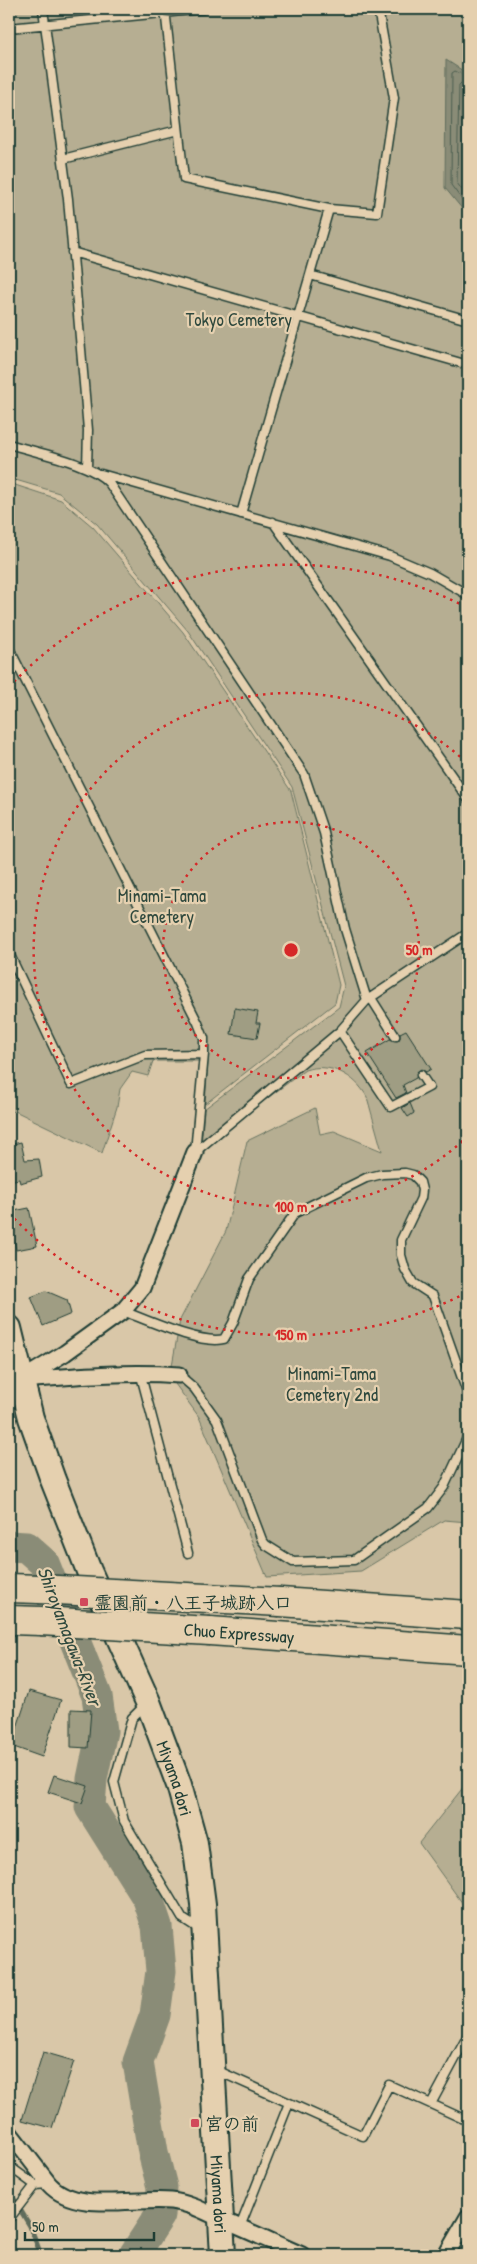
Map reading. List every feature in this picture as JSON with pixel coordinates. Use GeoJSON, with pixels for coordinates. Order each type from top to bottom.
{"type":"FeatureCollection","features":[{"type":"Feature","properties":{"kind":"highway","name":"Chuo Expressway"},"geometry":{"type":"LineString","coordinates":[[9,1588],[280,1602],[468,1615]]}},
{"type":"Feature","properties":{"kind":"highway","name":"Chuo Expressway"},"geometry":{"type":"LineString","coordinates":[[9,1620],[210,1631],[468,1650]]}},
{"type":"Feature","properties":{"kind":"main road","name":"Miyama dori"},"geometry":{"type":"LineString","coordinates":[[9,1328],[15,1382],[32,1418],[53,1480],[90,1571],[148,1702],[188,1814],[200,1874],[213,2069],[231,2223],[223,2255]]}},
{"type":"Feature","properties":{"kind":"street"},"geometry":{"type":"LineString","coordinates":[[15,1382],[65,1353],[123,1311],[142,1288],[196,1152]]}},
{"type":"Feature","properties":{"kind":"street"},"geometry":{"type":"LineString","coordinates":[[15,1382],[140,1372],[179,1375]]}},
{"type":"Feature","properties":{"kind":"street"},"geometry":{"type":"LineString","coordinates":[[9,2132],[42,2185],[67,2197],[82,2201],[172,2201],[198,2208],[302,2255]]}},
{"type":"Feature","properties":{"kind":"street"},"geometry":{"type":"LineString","coordinates":[[446,2255],[468,2217]]}},
{"type":"Feature","properties":{"kind":"lane"},"geometry":{"type":"LineString","coordinates":[[43,9],[63,159],[72,252],[88,430],[87,468]]}},
{"type":"Feature","properties":{"kind":"lane"},"geometry":{"type":"LineString","coordinates":[[9,28],[165,11],[203,9]]}},
{"type":"Feature","properties":{"kind":"lane"},"geometry":{"type":"LineString","coordinates":[[165,11],[184,179],[329,209],[377,213],[394,98],[378,9]]}},
{"type":"Feature","properties":{"kind":"lane"},"geometry":{"type":"LineString","coordinates":[[63,159],[178,130]]}},
{"type":"Feature","properties":{"kind":"lane"},"geometry":{"type":"LineString","coordinates":[[241,514],[329,209]]}},
{"type":"Feature","properties":{"kind":"lane"},"geometry":{"type":"LineString","coordinates":[[72,252],[468,365]]}},
{"type":"Feature","properties":{"kind":"lane"},"geometry":{"type":"LineString","coordinates":[[310,275],[468,320]]}},
{"type":"Feature","properties":{"kind":"lane"},"geometry":{"type":"LineString","coordinates":[[9,444],[101,474],[390,556],[430,573],[468,594]]}},
{"type":"Feature","properties":{"kind":"lane"},"geometry":{"type":"LineString","coordinates":[[101,474],[124,503],[304,774],[324,833],[344,929],[369,999],[395,1036]]}},
{"type":"Feature","properties":{"kind":"lane"},"geometry":{"type":"LineString","coordinates":[[273,522],[468,799]]}},
{"type":"Feature","properties":{"kind":"lane"},"geometry":{"type":"LineString","coordinates":[[9,648],[204,1038],[196,1152]]}},
{"type":"Feature","properties":{"kind":"lane"},"geometry":{"type":"LineString","coordinates":[[196,1152],[340,1031],[369,999],[468,932]]}},
{"type":"Feature","properties":{"kind":"lane"},"geometry":{"type":"LineString","coordinates":[[9,953],[71,1084],[145,1055],[204,1054]]}},
{"type":"Feature","properties":{"kind":"lane"},"geometry":{"type":"LineString","coordinates":[[340,1031],[391,1107],[429,1087],[421,1075]]}},
{"type":"Feature","properties":{"kind":"lane"},"geometry":{"type":"LineString","coordinates":[[123,1311],[197,1337],[214,1341],[224,1339],[249,1279],[295,1213],[366,1178],[382,1174],[405,1173],[416,1179],[422,1190],[421,1198],[401,1240],[400,1255],[404,1269],[413,1283],[433,1296],[468,1395]]}},
{"type":"Feature","properties":{"kind":"lane"},"geometry":{"type":"LineString","coordinates":[[140,1372],[188,1554]]}},
{"type":"Feature","properties":{"kind":"lane"},"geometry":{"type":"LineString","coordinates":[[179,1375],[194,1388],[217,1420],[262,1540],[266,1545],[293,1562],[354,1560],[413,1519],[428,1508],[440,1494],[468,1436]]}},
{"type":"Feature","properties":{"kind":"lane"},"geometry":{"type":"LineString","coordinates":[[148,1702],[132,1718],[114,1782],[124,1821],[182,1918],[205,1933]]}},
{"type":"Feature","properties":{"kind":"lane"},"geometry":{"type":"LineString","coordinates":[[431,2104],[468,2035]]}},
{"type":"Feature","properties":{"kind":"lane"},"geometry":{"type":"LineString","coordinates":[[213,2069],[363,2136],[389,2085],[468,2121]]}},
{"type":"Feature","properties":{"kind":"lane"},"geometry":{"type":"LineString","coordinates":[[231,2223],[289,2103]]}},
{"type":"Feature","properties":{"kind":"lane"},"geometry":{"type":"LineString","coordinates":[[9,2166],[42,2185],[25,2199],[9,2218]]}},
{"type":"Feature","properties":{"kind":"green space","name":"Tokyo Cemetery"},"geometry":{"type":"Polygon","coordinates":[[[9,9],[468,9],[468,1522],[444,1520],[361,1571],[267,1577],[199,1417],[170,1377],[180,1320],[226,1231],[247,1141],[315,1108],[320,1134],[334,1131],[382,1151],[367,1097],[362,1089],[356,1082],[341,1072],[324,1068],[305,1070],[201,1148],[204,1109],[339,1007],[344,986],[292,787],[188,631],[97,524],[59,493],[9,478],[9,9]]]}},
{"type":"Feature","properties":{"kind":"green space","name":"Minami-Tama Cemetery"},"geometry":{"type":"Polygon","coordinates":[[[9,483],[61,500],[93,527],[183,632],[291,791],[339,985],[335,1003],[205,1104],[208,1061],[153,1061],[148,1076],[132,1072],[120,1089],[117,1107],[102,1153],[15,1111],[9,1112],[9,483]]]}},
{"type":"Feature","properties":{"kind":"green space"},"geometry":{"type":"Polygon","coordinates":[[[468,1773],[468,1911],[419,1843],[465,1785],[468,1773]]]}},
{"type":"Feature","properties":{"kind":"water"},"geometry":{"type":"Polygon","coordinates":[[[446,60],[468,74],[468,216],[445,188],[446,60]]]}},
{"type":"Feature","properties":{"kind":"building"},"geometry":{"type":"Polygon","coordinates":[[[235,1008],[258,1012],[256,1023],[260,1023],[257,1038],[231,1034],[235,1008]]]}},
{"type":"Feature","properties":{"kind":"building"},"geometry":{"type":"Polygon","coordinates":[[[406,1030],[431,1069],[426,1072],[421,1069],[418,1071],[416,1078],[403,1085],[406,1093],[396,1098],[367,1053],[390,1039],[398,1041],[400,1033],[406,1030]]]}},
{"type":"Feature","properties":{"kind":"building"},"geometry":{"type":"Polygon","coordinates":[[[410,1103],[414,1113],[408,1117],[402,1108],[410,1103]]]}},
{"type":"Feature","properties":{"kind":"building"},"geometry":{"type":"Polygon","coordinates":[[[21,1142],[25,1160],[39,1159],[42,1177],[20,1183],[19,1179],[9,1181],[9,1145],[21,1142]]]}},
{"type":"Feature","properties":{"kind":"building"},"geometry":{"type":"Polygon","coordinates":[[[29,1208],[37,1246],[16,1250],[9,1212],[29,1208]]]}},
{"type":"Feature","properties":{"kind":"building"},"geometry":{"type":"Polygon","coordinates":[[[46,1291],[67,1300],[71,1314],[43,1326],[31,1297],[46,1291]]]}},
{"type":"Feature","properties":{"kind":"building"},"geometry":{"type":"Polygon","coordinates":[[[29,1691],[61,1700],[42,1757],[11,1746],[29,1691]]]}},
{"type":"Feature","properties":{"kind":"building"},"geometry":{"type":"Polygon","coordinates":[[[71,1709],[91,1710],[88,1748],[71,1747],[71,1709]]]}},
{"type":"Feature","properties":{"kind":"building"},"geometry":{"type":"Polygon","coordinates":[[[54,1775],[88,1786],[82,1803],[48,1792],[54,1775]]]}},
{"type":"Feature","properties":{"kind":"building"},"geometry":{"type":"Polygon","coordinates":[[[43,2052],[74,2061],[52,2128],[22,2120],[43,2052]]]}},
{"type":"Feature","properties":{"kind":"waterway"},"geometry":{"type":"LineString","coordinates":[[33,1553],[35,1539]]}},
{"type":"Feature","properties":{"kind":"waterway","name":"Shiroyamagawa-River"},"geometry":{"type":"LineString","coordinates":[[9,1546],[26,1547],[44,1563],[97,1696],[102,1731],[92,1779],[90,1807],[148,1899],[157,1926],[161,1971],[155,2015],[138,2062],[153,2152],[162,2187],[160,2215],[134,2255]]}},
{"type":"Feature","properties":{"kind":"waterway"},"geometry":{"type":"LineString","coordinates":[[9,2191],[30,2226],[41,2255]]}},
{"type":"Feature","properties":{"kind":"place","name":"霊園前・八王子城跡入口"},"geometry":{"type":"Point","coordinates":[84,1602]}},
{"type":"Feature","properties":{"kind":"place","name":"宮の前"},"geometry":{"type":"Point","coordinates":[195,2123]}},
{"type":"Feature","properties":{"kind":"park label","name":"Minami-Tama Cemetery 2nd"},"geometry":{"type":"Point","coordinates":[332,1384]}}]}
